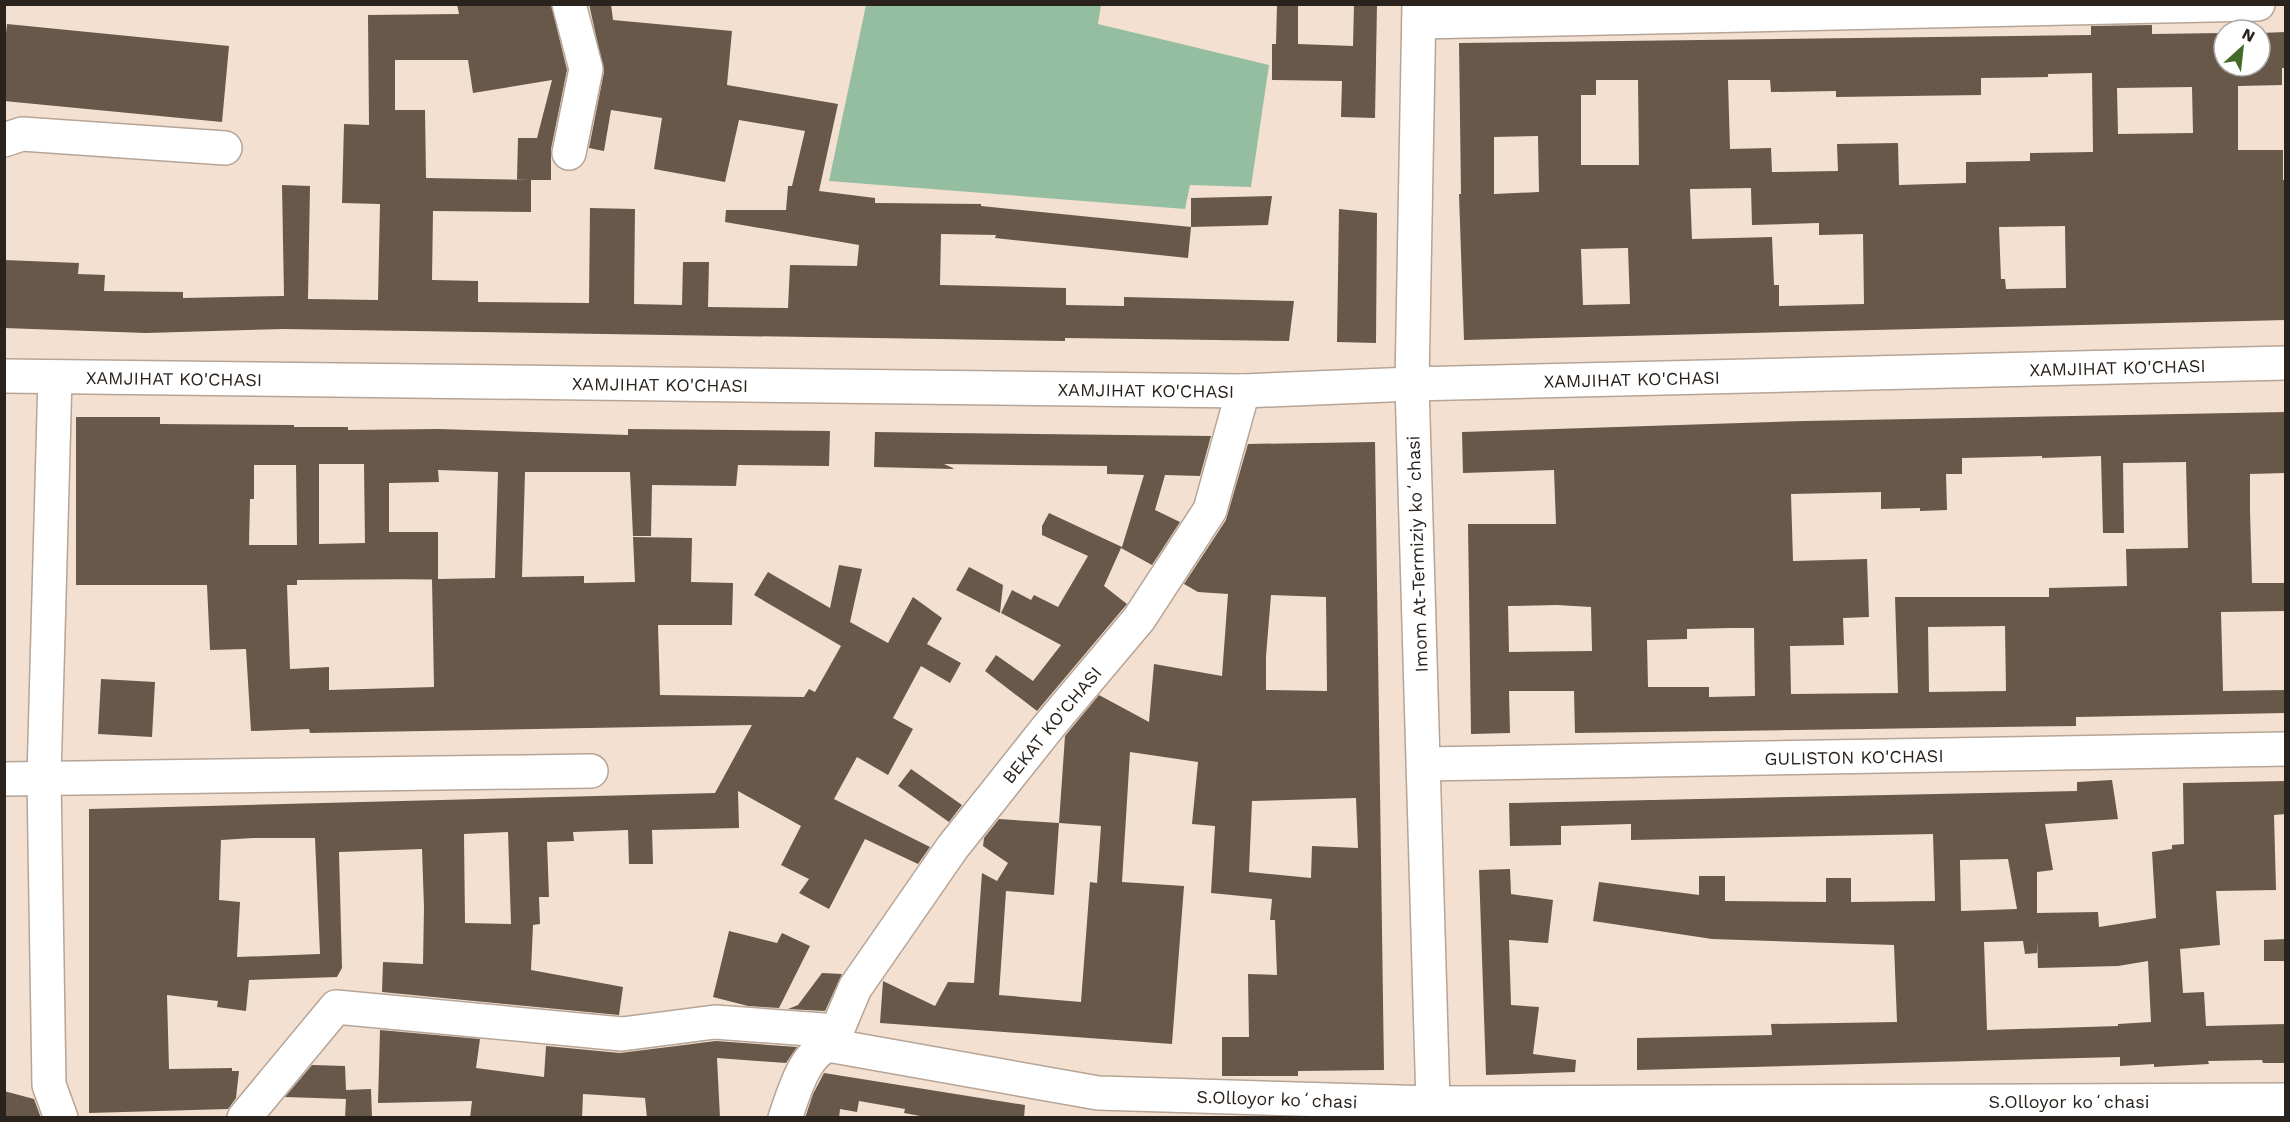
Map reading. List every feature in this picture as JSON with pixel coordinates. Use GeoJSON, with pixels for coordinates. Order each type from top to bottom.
{"type":"FeatureCollection","features":[{"type":"Feature","properties":{"kind":"street"},"geometry":{"type":"LineString","coordinates":[[569,4],[586,69],[569,153]]}},
{"type":"Feature","properties":{"kind":"street"},"geometry":{"type":"LineString","coordinates":[[1419,13],[2258,4]]}},
{"type":"Feature","properties":{"kind":"street","name":"Imom At-Termiziy koʻchasi"},"geometry":{"type":"LineString","coordinates":[[1419,13],[1412,384],[1433,1103]]}},
{"type":"Feature","properties":{"kind":"street"},"geometry":{"type":"LineString","coordinates":[[4,140],[22,134],[225,148]]}},
{"type":"Feature","properties":{"kind":"street","name":"XAMJIHAT KO'CHASI"},"geometry":{"type":"LineString","coordinates":[[4,376],[1243,391],[1412,384],[2286,363]]}},
{"type":"Feature","properties":{"kind":"street"},"geometry":{"type":"LineString","coordinates":[[54,377],[44,778],[49,1085],[61,1118]]}},
{"type":"Feature","properties":{"kind":"street","name":"BEKAT KO'CHASI"},"geometry":{"type":"LineString","coordinates":[[832,1038],[855,988],[952,848],[1049,726],[1139,619],[1210,510],[1243,391]]}},
{"type":"Feature","properties":{"kind":"street","name":"GULISTON KO'CHASI"},"geometry":{"type":"LineString","coordinates":[[1424,764],[2286,749]]}},
{"type":"Feature","properties":{"kind":"street"},"geometry":{"type":"LineString","coordinates":[[4,779],[591,771]]}},
{"type":"Feature","properties":{"kind":"street","name":"S.Olloyor koʻchasi"},"geometry":{"type":"LineString","coordinates":[[244,1118],[336,1007],[622,1034],[715,1022],[832,1038],[1098,1093],[1433,1103],[1569,1111],[2193,1109],[2286,1100]]}},
{"type":"Feature","properties":{"kind":"street"},"geometry":{"type":"LineString","coordinates":[[785,1118],[806,1066],[817,1050],[832,1038]]}},
{"type":"Feature","properties":{"kind":"green space"},"geometry":{"type":"Polygon","coordinates":[[[866,5],[1101,5],[1098,24],[1269,65],[1251,187],[1190,185],[1185,209],[829,181],[866,5]]]}},
{"type":"Feature","properties":{"kind":"building"},"geometry":{"type":"Polygon","coordinates":[[[457,4],[551,4],[567,70],[551,149],[551,180],[531,180],[531,212],[433,211],[432,280],[478,281],[478,302],[589,303],[590,208],[635,209],[634,304],[682,305],[683,262],[709,262],[708,307],[788,308],[790,265],[857,266],[859,245],[725,222],[726,210],[786,210],[788,186],[792,186],[805,131],[739,120],[725,182],[654,169],[662,118],[611,110],[604,151],[589,148],[604,72],[589,4],[611,4],[613,20],[732,31],[727,85],[838,104],[819,191],[875,198],[875,203],[981,204],[981,206],[1191,227],[1188,258],[995,238],[996,235],[941,234],[940,285],[1066,288],[1066,305],[1124,306],[1124,297],[1294,301],[1289,341],[1065,338],[1065,341],[284,329],[146,333],[4,328],[4,260],[79,263],[78,274],[105,275],[104,291],[183,292],[183,298],[284,296],[282,185],[310,186],[308,299],[378,300],[380,204],[342,203],[344,124],[369,125],[368,15],[459,14],[457,4]],[[395,60],[395,110],[425,110],[426,178],[517,180],[518,138],[537,138],[552,80],[473,93],[468,60],[395,60]]]}},
{"type":"Feature","properties":{"kind":"building"},"geometry":{"type":"Polygon","coordinates":[[[1277,4],[1298,4],[1298,44],[1353,46],[1354,4],[1377,4],[1375,118],[1341,117],[1342,81],[1272,80],[1272,44],[1276,44],[1277,4]]]}},
{"type":"Feature","properties":{"kind":"building"},"geometry":{"type":"Polygon","coordinates":[[[7,24],[229,46],[222,122],[4,101],[4,52],[7,24]]]}},
{"type":"Feature","properties":{"kind":"building"},"geometry":{"type":"Polygon","coordinates":[[[2152,25],[2152,34],[2212,33],[2212,78],[2272,78],[2272,33],[2286,32],[2286,68],[2282,68],[2282,85],[2238,86],[2238,150],[2283,150],[2283,180],[2286,180],[2286,320],[1464,340],[1459,194],[1461,194],[1459,43],[2091,35],[2091,26],[2152,25]],[[2092,73],[2048,74],[2048,77],[1981,78],[1981,95],[1836,97],[1836,91],[1771,92],[1770,80],[1728,80],[1730,149],[1771,148],[1772,172],[1838,171],[1837,144],[1898,143],[1899,185],[1966,183],[1966,162],[2030,161],[2030,153],[2093,152],[2092,73]],[[1596,80],[1596,95],[1581,95],[1581,165],[1639,165],[1638,80],[1596,80]],[[2192,87],[2117,88],[2118,134],[2193,133],[2192,87]],[[1538,136],[1494,137],[1494,194],[1539,192],[1538,136]],[[1751,188],[1690,189],[1692,239],[1772,237],[1774,285],[1779,285],[1779,306],[1864,304],[1863,234],[1819,235],[1819,223],[1752,225],[1751,188]],[[2065,226],[1999,227],[2001,279],[2005,279],[2006,289],[2066,288],[2065,226]],[[1628,248],[1581,249],[1583,305],[1630,304],[1628,248]]]}},
{"type":"Feature","properties":{"kind":"building"},"geometry":{"type":"Polygon","coordinates":[[[1272,196],[1268,225],[1191,227],[1191,198],[1272,196]]]}},
{"type":"Feature","properties":{"kind":"building"},"geometry":{"type":"Polygon","coordinates":[[[1339,209],[1377,213],[1376,343],[1337,342],[1339,209]]]}},
{"type":"Feature","properties":{"kind":"building"},"geometry":{"type":"Polygon","coordinates":[[[2286,412],[2286,473],[2250,474],[2250,510],[2252,583],[2286,583],[2286,611],[2221,612],[2223,691],[2286,690],[2286,713],[2076,717],[2076,726],[1575,733],[1574,691],[1509,691],[1510,733],[1471,734],[1468,524],[1556,524],[1554,470],[1463,473],[1462,432],[1804,421],[2286,412]],[[2101,456],[1962,458],[1962,474],[1946,474],[1947,510],[1881,509],[1881,492],[1791,494],[1793,561],[1867,559],[1869,617],[1843,618],[1844,645],[1790,646],[1791,694],[1898,693],[1895,597],[2049,597],[2049,588],[2127,586],[2126,549],[2188,548],[2186,462],[2123,463],[2124,533],[2103,533],[2101,456]],[[1508,606],[1509,652],[1592,651],[1591,607],[1508,606]],[[2005,626],[1928,627],[1929,692],[2006,691],[2005,626]],[[1754,628],[1687,629],[1687,639],[1647,640],[1648,687],[1709,687],[1709,697],[1755,696],[1754,628]]]}},
{"type":"Feature","properties":{"kind":"building"},"geometry":{"type":"Polygon","coordinates":[[[76,417],[160,417],[160,424],[294,425],[294,427],[348,427],[348,430],[439,429],[628,435],[628,429],[830,431],[829,466],[738,465],[736,486],[652,485],[651,536],[633,536],[630,472],[525,472],[522,577],[584,576],[584,583],[635,582],[633,537],[692,538],[691,582],[733,583],[732,625],[658,625],[660,695],[804,697],[809,689],[815,692],[841,646],[754,595],[768,572],[830,608],[839,565],[862,569],[850,622],[888,643],[913,597],[942,618],[927,644],[961,663],[950,683],[921,666],[893,718],[913,729],[888,775],[857,757],[834,799],[930,847],[918,864],[865,839],[829,909],[799,893],[809,879],[781,865],[801,826],[738,791],[739,828],[652,830],[653,864],[629,864],[628,830],[573,832],[574,841],[547,842],[549,897],[539,897],[540,924],[533,925],[531,970],[623,987],[619,1015],[382,992],[383,962],[423,964],[422,849],[339,852],[342,968],[337,977],[249,980],[246,1011],[217,1007],[218,1001],[167,995],[169,1069],[232,1068],[232,1071],[239,1071],[236,1098],[228,1109],[89,1113],[89,809],[715,793],[752,725],[310,733],[309,729],[251,731],[246,649],[210,650],[207,585],[76,585],[76,417]],[[319,464],[319,544],[365,543],[364,464],[319,464]],[[254,465],[254,499],[250,499],[249,545],[297,545],[296,465],[254,465]],[[438,470],[439,482],[389,483],[389,532],[438,532],[438,579],[495,578],[498,472],[438,470]],[[432,579],[297,580],[297,585],[287,585],[290,669],[329,667],[329,690],[434,687],[432,579]],[[508,832],[464,834],[465,923],[511,924],[508,832]],[[315,838],[221,840],[219,900],[240,902],[237,957],[320,954],[315,838]]]}},
{"type":"Feature","properties":{"kind":"building"},"geometry":{"type":"Polygon","coordinates":[[[875,432],[1211,436],[1200,476],[1165,475],[1155,510],[1180,522],[1152,565],[1121,548],[1104,586],[1127,604],[1037,711],[985,671],[996,655],[1033,681],[1061,645],[1001,613],[1012,590],[1031,600],[1034,595],[1058,607],[1088,556],[1042,535],[1042,526],[1049,513],[1122,547],[1144,475],[1107,474],[1107,466],[944,464],[955,469],[874,467],[875,432]]]}},
{"type":"Feature","properties":{"kind":"building"},"geometry":{"type":"Polygon","coordinates":[[[1375,442],[1384,1070],[1298,1071],[1298,1076],[1222,1076],[1222,1037],[1249,1037],[1248,974],[1277,975],[1275,920],[1270,920],[1272,899],[1211,893],[1215,826],[1192,824],[1198,762],[1130,752],[1122,882],[1184,886],[1172,1044],[880,1023],[883,981],[935,1006],[948,982],[974,983],[982,873],[997,881],[1008,863],[983,846],[984,838],[999,819],[1059,823],[1065,736],[1099,695],[1149,722],[1154,664],[1222,676],[1228,594],[1198,592],[1184,584],[1226,520],[1248,444],[1375,442]],[[1271,595],[1266,690],[1327,691],[1326,597],[1271,595]],[[1356,798],[1252,801],[1249,872],[1311,878],[1312,846],[1358,848],[1356,798]],[[1059,823],[1054,895],[1006,891],[999,995],[1081,1002],[1090,882],[1097,883],[1101,826],[1059,823]]]}},
{"type":"Feature","properties":{"kind":"building"},"geometry":{"type":"Polygon","coordinates":[[[969,567],[1003,585],[1000,613],[956,590],[969,567]]]}},
{"type":"Feature","properties":{"kind":"building"},"geometry":{"type":"Polygon","coordinates":[[[101,679],[155,682],[152,737],[98,734],[101,679]]]}},
{"type":"Feature","properties":{"kind":"building"},"geometry":{"type":"Polygon","coordinates":[[[911,769],[962,805],[949,822],[898,786],[911,769]]]}},
{"type":"Feature","properties":{"kind":"building"},"geometry":{"type":"Polygon","coordinates":[[[2112,780],[2118,819],[2045,824],[2053,870],[2037,872],[2037,913],[2098,912],[2099,927],[2156,918],[2152,852],[2172,849],[2172,845],[2184,844],[2183,783],[2286,781],[2286,814],[2274,815],[2276,890],[2216,891],[2220,945],[2180,949],[2183,993],[2204,992],[2206,1026],[2286,1024],[2286,1063],[2263,1063],[2262,1060],[2208,1061],[2209,1064],[2154,1067],[2154,1064],[2120,1066],[2120,1057],[1637,1070],[1637,1038],[1772,1035],[1771,1024],[1897,1022],[1894,945],[1712,939],[1593,921],[1599,882],[1699,895],[1699,876],[1725,876],[1725,901],[1826,902],[1826,878],[1851,878],[1851,902],[1935,901],[1933,834],[1631,840],[1631,824],[1561,826],[1561,845],[1510,846],[1509,803],[2077,791],[2077,782],[2112,780]],[[2008,859],[1960,860],[1961,911],[2017,909],[2008,859]],[[2037,940],[2037,953],[2025,954],[2023,941],[1984,942],[1987,1030],[2118,1026],[2118,1024],[2151,1022],[2148,961],[2118,966],[2038,968],[2037,940]]]}},
{"type":"Feature","properties":{"kind":"building"},"geometry":{"type":"Polygon","coordinates":[[[1510,869],[1511,894],[1553,900],[1548,943],[1509,940],[1511,1005],[1539,1007],[1533,1054],[1576,1060],[1575,1072],[1486,1075],[1479,870],[1510,869]]]}},
{"type":"Feature","properties":{"kind":"building"},"geometry":{"type":"Polygon","coordinates":[[[729,931],[777,943],[782,933],[810,946],[779,1008],[748,1006],[713,997],[729,931]]]}},
{"type":"Feature","properties":{"kind":"building"},"geometry":{"type":"Polygon","coordinates":[[[2286,939],[2286,961],[2264,961],[2264,940],[2286,939]]]}},
{"type":"Feature","properties":{"kind":"building"},"geometry":{"type":"Polygon","coordinates":[[[822,973],[842,974],[825,1011],[788,1009],[798,1005],[822,973]]]}},
{"type":"Feature","properties":{"kind":"building"},"geometry":{"type":"Polygon","coordinates":[[[380,1030],[480,1039],[476,1068],[544,1077],[546,1046],[620,1053],[716,1041],[797,1047],[786,1063],[717,1058],[720,1118],[647,1118],[645,1098],[583,1094],[582,1118],[470,1118],[472,1101],[378,1103],[380,1030]]]}},
{"type":"Feature","properties":{"kind":"building"},"geometry":{"type":"Polygon","coordinates":[[[312,1065],[345,1066],[346,1090],[371,1089],[372,1118],[345,1118],[346,1099],[285,1097],[312,1065]]]}},
{"type":"Feature","properties":{"kind":"building"},"geometry":{"type":"Polygon","coordinates":[[[824,1073],[1025,1105],[1024,1118],[931,1118],[904,1113],[905,1109],[859,1101],[857,1112],[840,1109],[839,1118],[805,1118],[813,1094],[824,1073]]]}},
{"type":"Feature","properties":{"kind":"building"},"geometry":{"type":"Polygon","coordinates":[[[4,1091],[34,1099],[41,1118],[4,1118],[4,1091]]]}}]}
